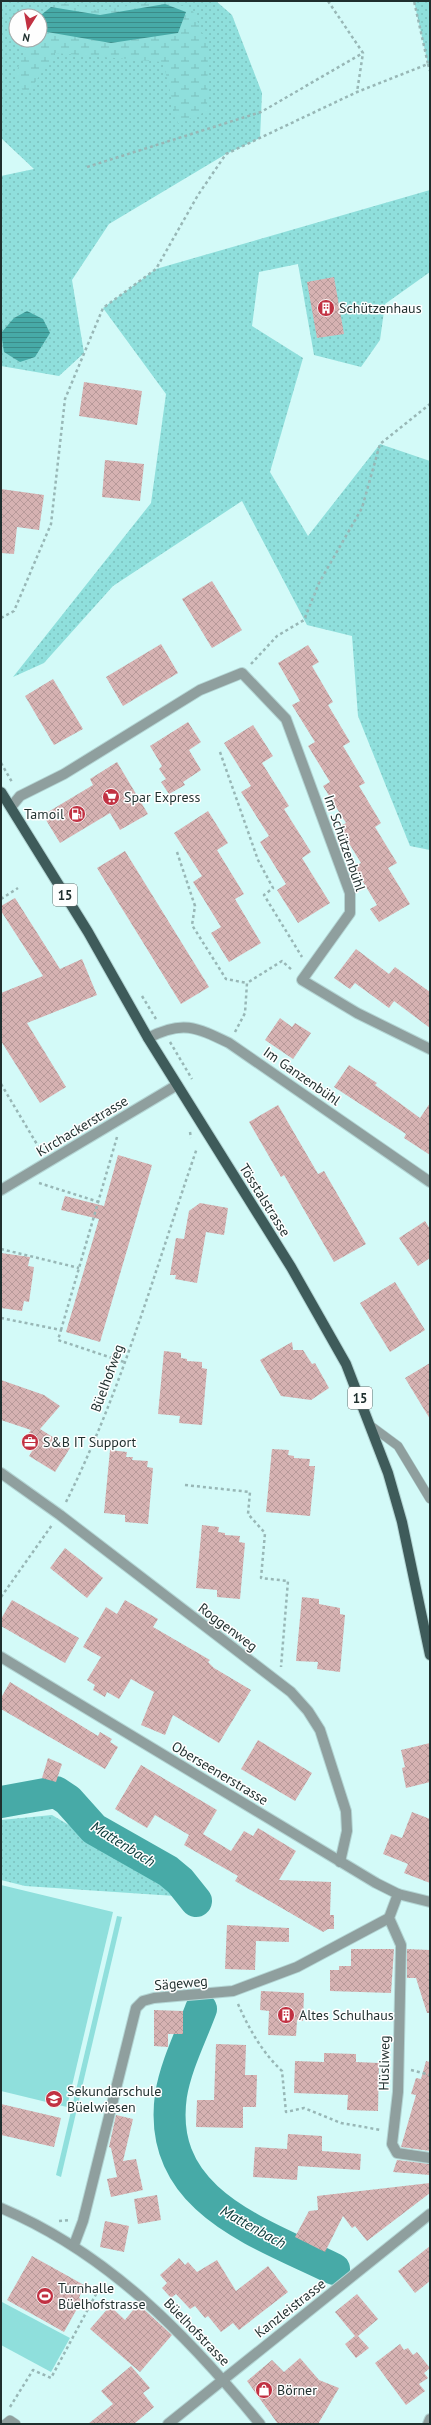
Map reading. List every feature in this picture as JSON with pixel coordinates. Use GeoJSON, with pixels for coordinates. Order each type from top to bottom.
{"type":"FeatureCollection","features":[{"type":"Feature","properties":{"kind":"main road","name":"Tösstalstrasse"},"geometry":{"type":"LineString","coordinates":[[1,792],[88,932],[148,1038],[299,1281],[346,1364],[388,1473],[402,1522],[430,1655]]}},
{"type":"Feature","properties":{"kind":"street"},"geometry":{"type":"LineString","coordinates":[[11,807],[20,796],[64,774],[200,690],[242,673]]}},
{"type":"Feature","properties":{"kind":"street","name":"Im Schützenbühl"},"geometry":{"type":"LineString","coordinates":[[242,673],[286,720],[350,893],[350,913],[302,980]]}},
{"type":"Feature","properties":{"kind":"street"},"geometry":{"type":"LineString","coordinates":[[302,980],[357,1014],[430,1049]]}},
{"type":"Feature","properties":{"kind":"street","name":"Im Ganzenbühl"},"geometry":{"type":"LineString","coordinates":[[148,1038],[171,1028],[199,1029],[229,1043],[430,1182]]}},
{"type":"Feature","properties":{"kind":"street","name":"Kirchackerstrasse"},"geometry":{"type":"LineString","coordinates":[[1,1190],[27,1176],[177,1085]]}},
{"type":"Feature","properties":{"kind":"street","name":"Roggenweg"},"geometry":{"type":"LineString","coordinates":[[1,1473],[60,1515],[291,1692],[308,1711],[320,1730],[346,1811],[348,1832],[340,1862]]}},
{"type":"Feature","properties":{"kind":"street","name":"Oberseenerstrasse"},"geometry":{"type":"LineString","coordinates":[[1,1657],[340,1862],[398,1894],[430,1902]]}},
{"type":"Feature","properties":{"kind":"street"},"geometry":{"type":"LineString","coordinates":[[389,1918],[398,1894]]}},
{"type":"Feature","properties":{"kind":"street","name":"Sägeweg"},"geometry":{"type":"LineString","coordinates":[[74,2246],[83,2221],[136,2008],[143,2001],[154,1998],[233,1991],[297,1967],[389,1918]]}},
{"type":"Feature","properties":{"kind":"street","name":"Hüsliweg"},"geometry":{"type":"LineString","coordinates":[[389,1918],[401,1945],[398,2092],[392,2144],[397,2153],[430,2158]]}},
{"type":"Feature","properties":{"kind":"street","name":"Büelhofstrasse"},"geometry":{"type":"LineString","coordinates":[[1,2208],[31,2221],[74,2246],[150,2303],[223,2378],[260,2424]]}},
{"type":"Feature","properties":{"kind":"street","name":"Kanzleistrasse"},"geometry":{"type":"LineString","coordinates":[[168,2424],[223,2378],[430,2214]]}},
{"type":"Feature","properties":{"kind":"street"},"geometry":{"type":"LineString","coordinates":[[428,2424],[430,2419]]}},
{"type":"Feature","properties":{"kind":"lane"},"geometry":{"type":"LineString","coordinates":[[371,1426],[398,1446],[430,1499]]}},
{"type":"Feature","properties":{"kind":"lane"},"geometry":{"type":"LineString","coordinates":[[5,2424],[10,2420],[16,2424]]}},
{"type":"Feature","properties":{"kind":"path"},"geometry":{"type":"LineString","coordinates":[[328,1],[363,53],[357,92]]}},
{"type":"Feature","properties":{"kind":"path"},"geometry":{"type":"LineString","coordinates":[[414,1],[430,71]]}},
{"type":"Feature","properties":{"kind":"path"},"geometry":{"type":"LineString","coordinates":[[87,167],[261,112],[363,53]]}},
{"type":"Feature","properties":{"kind":"path"},"geometry":{"type":"LineString","coordinates":[[1,618],[14,611],[51,524],[65,399],[103,308],[156,269],[198,194],[226,154],[357,92],[428,64]]}},
{"type":"Feature","properties":{"kind":"path"},"geometry":{"type":"LineString","coordinates":[[242,673],[277,636],[304,620],[319,584],[362,508],[380,444],[430,404]]}},
{"type":"Feature","properties":{"kind":"path"},"geometry":{"type":"LineString","coordinates":[[220,752],[258,860],[273,888],[264,895],[309,970]]}},
{"type":"Feature","properties":{"kind":"path"},"geometry":{"type":"LineString","coordinates":[[1,763],[13,784]]}},
{"type":"Feature","properties":{"kind":"path"},"geometry":{"type":"LineString","coordinates":[[177,852],[195,906],[192,925],[226,979],[247,983],[282,961],[302,980]]}},
{"type":"Feature","properties":{"kind":"path"},"geometry":{"type":"LineString","coordinates":[[1,899],[18,888]]}},
{"type":"Feature","properties":{"kind":"path"},"geometry":{"type":"LineString","coordinates":[[229,1043],[245,1013],[247,983]]}},
{"type":"Feature","properties":{"kind":"path"},"geometry":{"type":"LineString","coordinates":[[1,1084],[48,1163]]}},
{"type":"Feature","properties":{"kind":"path"},"geometry":{"type":"LineString","coordinates":[[117,1135],[99,1202],[58,1340],[124,1362]]}},
{"type":"Feature","properties":{"kind":"path","name":"Büelhofweg"},"geometry":{"type":"LineString","coordinates":[[1,1597],[60,1515],[87,1460],[124,1362],[196,1148]]}},
{"type":"Feature","properties":{"kind":"path"},"geometry":{"type":"LineString","coordinates":[[27,1176],[42,1185],[99,1202]]}},
{"type":"Feature","properties":{"kind":"path"},"geometry":{"type":"LineString","coordinates":[[1,1249],[79,1268]]}},
{"type":"Feature","properties":{"kind":"path"},"geometry":{"type":"LineString","coordinates":[[1,1318],[61,1330]]}},
{"type":"Feature","properties":{"kind":"path"},"geometry":{"type":"LineString","coordinates":[[184,1485],[250,1492],[248,1514],[265,1533],[261,1578],[288,1581],[279,1683]]}},
{"type":"Feature","properties":{"kind":"path"},"geometry":{"type":"LineString","coordinates":[[233,1991],[247,2025],[268,2057],[282,2070],[286,2112],[304,2108],[341,2123],[394,2132]]}},
{"type":"Feature","properties":{"kind":"path"},"geometry":{"type":"LineString","coordinates":[[8,2410],[33,2370],[51,2378],[104,2281]]}},
{"type":"Feature","properties":{"kind":"green space"},"geometry":{"type":"Polygon","coordinates":[[[3,1],[216,1],[232,15],[262,93],[260,138],[226,154],[109,224],[72,280],[84,353],[59,376],[1,366],[1,176],[34,169],[1,138],[1,6],[3,1]]]}},
{"type":"Feature","properties":{"kind":"green space"},"geometry":{"type":"Polygon","coordinates":[[[156,1],[170,1],[192,9],[208,46],[207,111],[178,124],[163,62],[55,53],[25,97],[16,73],[26,48],[48,48],[48,15],[63,3],[100,11],[156,1]]]}},
{"type":"Feature","properties":{"kind":"green space"},"geometry":{"type":"Polygon","coordinates":[[[414,1],[430,1],[430,71],[428,64],[414,1]]]}},
{"type":"Feature","properties":{"kind":"green space"},"geometry":{"type":"Polygon","coordinates":[[[430,190],[430,272],[385,304],[380,340],[361,367],[314,355],[298,264],[259,272],[252,326],[303,358],[270,472],[308,536],[380,444],[430,461],[430,850],[410,846],[358,716],[352,636],[307,625],[242,501],[113,586],[44,663],[13,677],[151,503],[166,394],[103,308],[156,269],[430,190]]]}},
{"type":"Feature","properties":{"kind":"green space"},"geometry":{"type":"Polygon","coordinates":[[[52,1815],[178,1890],[175,1896],[25,1886],[1,1880],[1,1820],[52,1815]]]}},
{"type":"Feature","properties":{"kind":"green space"},"geometry":{"type":"Polygon","coordinates":[[[1,1885],[113,1912],[67,2107],[1,2091],[1,1885]]]}},
{"type":"Feature","properties":{"kind":"green space"},"geometry":{"type":"Polygon","coordinates":[[[117,1916],[122,1917],[61,2177],[56,2175],[117,1916]]]}},
{"type":"Feature","properties":{"kind":"green space"},"geometry":{"type":"Polygon","coordinates":[[[2,2302],[70,2338],[51,2372],[1,2345],[2,2302]]]}},
{"type":"Feature","properties":{"kind":"shaded area"},"geometry":{"type":"Polygon","coordinates":[[[165,4],[186,12],[178,33],[111,43],[48,32],[48,9],[51,7],[100,15],[165,4]]]}},
{"type":"Feature","properties":{"kind":"shaded area"},"geometry":{"type":"Polygon","coordinates":[[[27,311],[43,319],[50,333],[35,357],[20,362],[4,352],[1,333],[14,318],[27,311]]]}},
{"type":"Feature","properties":{"kind":"building","name":"Schützenhaus"},"geometry":{"type":"Polygon","coordinates":[[[334,277],[344,334],[317,338],[307,282],[334,277]]]}},
{"type":"Feature","properties":{"kind":"building"},"geometry":{"type":"Polygon","coordinates":[[[84,382],[142,391],[137,425],[79,416],[84,382]]]}},
{"type":"Feature","properties":{"kind":"building"},"geometry":{"type":"Polygon","coordinates":[[[105,460],[144,464],[140,501],[102,497],[105,460]]]}},
{"type":"Feature","properties":{"kind":"building"},"geometry":{"type":"Polygon","coordinates":[[[1,489],[44,495],[39,530],[17,527],[14,554],[1,553],[1,489]]]}},
{"type":"Feature","properties":{"kind":"building"},"geometry":{"type":"Polygon","coordinates":[[[212,581],[242,630],[212,648],[182,599],[212,581]]]}},
{"type":"Feature","properties":{"kind":"building"},"geometry":{"type":"Polygon","coordinates":[[[161,644],[178,673],[123,706],[106,677],[161,644]]]}},
{"type":"Feature","properties":{"kind":"building"},"geometry":{"type":"Polygon","coordinates":[[[308,645],[319,662],[312,666],[333,702],[328,705],[350,742],[343,746],[365,783],[359,786],[381,823],[375,827],[397,863],[388,868],[410,904],[379,922],[370,909],[377,905],[354,867],[361,863],[339,827],[346,823],[323,786],[330,782],[308,746],[315,742],[292,705],[300,701],[278,663],[308,645]]]}},
{"type":"Feature","properties":{"kind":"building"},"geometry":{"type":"Polygon","coordinates":[[[53,679],[83,729],[54,745],[25,696],[53,679]]]}},
{"type":"Feature","properties":{"kind":"building"},"geometry":{"type":"Polygon","coordinates":[[[188,722],[201,742],[189,750],[201,770],[183,782],[185,785],[169,794],[161,782],[166,779],[159,769],[162,766],[150,746],[188,722]]]}},
{"type":"Feature","properties":{"kind":"building"},"geometry":{"type":"Polygon","coordinates":[[[253,725],[273,756],[262,763],[289,806],[284,809],[311,852],[302,858],[330,903],[298,923],[277,890],[286,884],[260,842],[269,836],[241,792],[251,786],[224,743],[253,725]]]}},
{"type":"Feature","properties":{"kind":"building"},"geometry":{"type":"Polygon","coordinates":[[[117,762],[148,814],[120,830],[110,813],[60,843],[43,815],[93,785],[90,779],[117,762]]]}},
{"type":"Feature","properties":{"kind":"building"},"geometry":{"type":"Polygon","coordinates":[[[208,811],[228,843],[217,850],[244,894],[235,899],[261,943],[229,962],[211,933],[221,927],[193,882],[202,876],[174,833],[208,811]]]}},
{"type":"Feature","properties":{"kind":"building"},"geometry":{"type":"Polygon","coordinates":[[[125,851],[209,987],[181,1004],[97,868],[125,851]]]}},
{"type":"Feature","properties":{"kind":"building"},"geometry":{"type":"Polygon","coordinates":[[[15,898],[60,969],[82,959],[97,995],[27,1023],[66,1087],[40,1103],[1,1041],[1,993],[43,976],[1,911],[1,906],[15,898]]]}},
{"type":"Feature","properties":{"kind":"building"},"geometry":{"type":"Polygon","coordinates":[[[356,949],[389,974],[395,967],[430,992],[430,1028],[394,1001],[389,1008],[355,983],[350,989],[334,978],[356,949]]]}},
{"type":"Feature","properties":{"kind":"building"},"geometry":{"type":"Polygon","coordinates":[[[280,1018],[292,1027],[295,1023],[311,1033],[293,1059],[265,1040],[280,1018]]]}},
{"type":"Feature","properties":{"kind":"building"},"geometry":{"type":"Polygon","coordinates":[[[349,1065],[377,1083],[375,1085],[420,1118],[430,1103],[430,1155],[404,1138],[406,1134],[334,1087],[349,1065]]]}},
{"type":"Feature","properties":{"kind":"building"},"geometry":{"type":"Polygon","coordinates":[[[278,1105],[318,1174],[324,1171],[366,1244],[334,1262],[284,1175],[281,1177],[249,1122],[278,1105]]]}},
{"type":"Feature","properties":{"kind":"building"},"geometry":{"type":"Polygon","coordinates":[[[118,1155],[152,1165],[100,1342],[66,1332],[99,1219],[61,1210],[65,1196],[104,1206],[118,1155]]]}},
{"type":"Feature","properties":{"kind":"building"},"geometry":{"type":"Polygon","coordinates":[[[200,1203],[228,1208],[224,1235],[206,1232],[197,1283],[175,1279],[176,1275],[170,1275],[176,1238],[184,1239],[189,1211],[200,1203]]]}},
{"type":"Feature","properties":{"kind":"building"},"geometry":{"type":"Polygon","coordinates":[[[425,1221],[430,1229],[430,1258],[418,1266],[399,1238],[425,1221]]]}},
{"type":"Feature","properties":{"kind":"building"},"geometry":{"type":"Polygon","coordinates":[[[1,1253],[30,1257],[28,1266],[34,1267],[29,1302],[24,1301],[22,1311],[1,1308],[1,1253]]]}},
{"type":"Feature","properties":{"kind":"building"},"geometry":{"type":"Polygon","coordinates":[[[395,1282],[425,1330],[390,1352],[360,1303],[395,1282]]]}},
{"type":"Feature","properties":{"kind":"building"},"geometry":{"type":"Polygon","coordinates":[[[292,1342],[293,1350],[303,1350],[312,1364],[315,1363],[329,1388],[311,1400],[281,1396],[260,1360],[292,1342]]]}},
{"type":"Feature","properties":{"kind":"building"},"geometry":{"type":"Polygon","coordinates":[[[164,1351],[181,1353],[181,1358],[187,1359],[187,1361],[202,1362],[202,1368],[207,1369],[202,1425],[179,1423],[180,1416],[158,1414],[164,1351]]]}},
{"type":"Feature","properties":{"kind":"building"},"geometry":{"type":"Polygon","coordinates":[[[430,1363],[430,1419],[405,1378],[430,1363]]]}},
{"type":"Feature","properties":{"kind":"building"},"geometry":{"type":"Polygon","coordinates":[[[1,1380],[44,1395],[60,1406],[40,1429],[70,1448],[55,1472],[29,1456],[34,1448],[23,1441],[31,1430],[1,1420],[1,1380]]]}},
{"type":"Feature","properties":{"kind":"building"},"geometry":{"type":"Polygon","coordinates":[[[272,1449],[289,1450],[288,1455],[294,1456],[294,1458],[310,1459],[309,1466],[315,1466],[310,1516],[266,1512],[272,1449]]]}},
{"type":"Feature","properties":{"kind":"building"},"geometry":{"type":"Polygon","coordinates":[[[110,1450],[127,1452],[126,1457],[133,1457],[132,1460],[148,1461],[147,1467],[153,1468],[148,1524],[125,1522],[125,1515],[104,1513],[110,1450]]]}},
{"type":"Feature","properties":{"kind":"building"},"geometry":{"type":"Polygon","coordinates":[[[202,1525],[219,1527],[218,1532],[225,1533],[225,1535],[240,1536],[239,1542],[245,1543],[240,1599],[217,1597],[217,1590],[196,1588],[202,1525]]]}},
{"type":"Feature","properties":{"kind":"building"},"geometry":{"type":"Polygon","coordinates":[[[65,1548],[103,1578],[87,1598],[50,1568],[65,1548]]]}},
{"type":"Feature","properties":{"kind":"building"},"geometry":{"type":"Polygon","coordinates":[[[302,1597],[319,1599],[319,1604],[340,1608],[340,1614],[345,1615],[340,1672],[317,1669],[318,1662],[296,1661],[302,1597]]]}},
{"type":"Feature","properties":{"kind":"building"},"geometry":{"type":"Polygon","coordinates":[[[12,1600],[79,1638],[65,1663],[1,1626],[1,1619],[12,1600]]]}},
{"type":"Feature","properties":{"kind":"building"},"geometry":{"type":"Polygon","coordinates":[[[125,1600],[158,1619],[153,1627],[210,1660],[208,1662],[214,1668],[251,1690],[219,1743],[173,1715],[165,1735],[141,1725],[154,1692],[131,1679],[119,1699],[107,1692],[105,1697],[93,1690],[95,1685],[87,1680],[101,1657],[83,1647],[106,1607],[117,1614],[125,1600]]]}},
{"type":"Feature","properties":{"kind":"building"},"geometry":{"type":"Polygon","coordinates":[[[10,1682],[98,1736],[100,1732],[112,1739],[110,1742],[118,1747],[105,1769],[1,1709],[1,1698],[10,1682]]]}},
{"type":"Feature","properties":{"kind":"building"},"geometry":{"type":"Polygon","coordinates":[[[258,1740],[312,1773],[295,1801],[241,1769],[258,1740]]]}},
{"type":"Feature","properties":{"kind":"building"},"geometry":{"type":"Polygon","coordinates":[[[430,1743],[430,1782],[406,1788],[402,1768],[405,1767],[401,1750],[430,1743]]]}},
{"type":"Feature","properties":{"kind":"building"},"geometry":{"type":"Polygon","coordinates":[[[48,1758],[62,1764],[56,1782],[42,1778],[48,1758]]]}},
{"type":"Feature","properties":{"kind":"building"},"geometry":{"type":"Polygon","coordinates":[[[141,1765],[217,1810],[203,1834],[231,1851],[244,1831],[253,1836],[258,1828],[296,1851],[279,1880],[331,1882],[330,1915],[334,1915],[334,1929],[328,1929],[323,1932],[235,1881],[238,1876],[184,1845],[189,1835],[155,1815],[147,1828],[115,1809],[141,1765]]]}},
{"type":"Feature","properties":{"kind":"building"},"geometry":{"type":"Polygon","coordinates":[[[412,1812],[430,1819],[430,1883],[404,1873],[408,1864],[383,1854],[391,1834],[402,1838],[412,1812]]]}},
{"type":"Feature","properties":{"kind":"building"},"geometry":{"type":"Polygon","coordinates":[[[227,1925],[289,1928],[289,1942],[256,1941],[255,1970],[225,1969],[227,1925]]]}},
{"type":"Feature","properties":{"kind":"building"},"geometry":{"type":"Polygon","coordinates":[[[351,1949],[394,1949],[391,1993],[330,1991],[330,1970],[339,1970],[339,1966],[351,1966],[351,1949]]]}},
{"type":"Feature","properties":{"kind":"building"},"geometry":{"type":"Polygon","coordinates":[[[407,1949],[430,1950],[430,2013],[427,2013],[416,1978],[407,1978],[407,1949]]]}},
{"type":"Feature","properties":{"kind":"building","name":"Altes Schulhaus"},"geometry":{"type":"Polygon","coordinates":[[[261,1991],[304,1993],[303,2021],[297,2020],[296,2036],[268,2035],[269,2011],[260,2010],[261,1991]]]}},
{"type":"Feature","properties":{"kind":"building"},"geometry":{"type":"Polygon","coordinates":[[[154,2010],[183,2011],[183,2034],[168,2034],[168,2047],[154,2046],[154,2010]]]}},
{"type":"Feature","properties":{"kind":"building"},"geometry":{"type":"Polygon","coordinates":[[[216,2044],[246,2045],[245,2075],[257,2075],[256,2107],[243,2107],[243,2128],[196,2127],[197,2100],[214,2100],[216,2044]]]}},
{"type":"Feature","properties":{"kind":"building"},"geometry":{"type":"Polygon","coordinates":[[[324,2053],[356,2054],[356,2062],[379,2063],[378,2111],[347,2110],[348,2095],[294,2093],[295,2061],[324,2062],[324,2053]]]}},
{"type":"Feature","properties":{"kind":"building"},"geometry":{"type":"Polygon","coordinates":[[[426,2061],[430,2062],[430,2151],[401,2147],[416,2095],[411,2094],[416,2078],[421,2079],[426,2061]]]}},
{"type":"Feature","properties":{"kind":"building"},"geometry":{"type":"Polygon","coordinates":[[[1,2104],[61,2118],[54,2147],[1,2135],[1,2104]]]}},
{"type":"Feature","properties":{"kind":"building"},"geometry":{"type":"Polygon","coordinates":[[[116,2115],[133,2119],[123,2161],[136,2159],[143,2190],[111,2197],[107,2179],[117,2177],[111,2148],[109,2147],[116,2115]]]}},
{"type":"Feature","properties":{"kind":"building"},"geometry":{"type":"Polygon","coordinates":[[[288,2134],[322,2136],[322,2151],[361,2154],[360,2170],[298,2166],[297,2180],[253,2177],[255,2147],[287,2149],[288,2134]]]}},
{"type":"Feature","properties":{"kind":"building"},"geometry":{"type":"Polygon","coordinates":[[[397,2160],[430,2164],[430,2175],[393,2172],[397,2160]]]}},
{"type":"Feature","properties":{"kind":"building"},"geometry":{"type":"Polygon","coordinates":[[[430,2183],[430,2193],[367,2241],[355,2226],[352,2228],[343,2216],[325,2252],[295,2237],[309,2211],[318,2210],[317,2196],[430,2183]]]}},
{"type":"Feature","properties":{"kind":"building"},"geometry":{"type":"Polygon","coordinates":[[[157,2195],[161,2220],[138,2224],[134,2199],[157,2195]]]}},
{"type":"Feature","properties":{"kind":"building"},"geometry":{"type":"Polygon","coordinates":[[[105,2221],[129,2226],[124,2252],[100,2247],[105,2221]]]}},
{"type":"Feature","properties":{"kind":"building"},"geometry":{"type":"Polygon","coordinates":[[[430,2246],[430,2281],[415,2293],[398,2271],[430,2246]]]}},
{"type":"Feature","properties":{"kind":"building","name":"Turnhalle Büelhofstrasse"},"geometry":{"type":"Polygon","coordinates":[[[32,2256],[84,2285],[79,2298],[82,2300],[64,2332],[7,2300],[32,2256]]]}},
{"type":"Feature","properties":{"kind":"building"},"geometry":{"type":"Polygon","coordinates":[[[179,2258],[185,2265],[188,2262],[197,2272],[217,2260],[236,2291],[268,2266],[288,2292],[239,2330],[233,2323],[221,2332],[208,2316],[205,2318],[195,2306],[190,2309],[176,2294],[171,2298],[162,2288],[167,2283],[160,2275],[179,2258]]]}},
{"type":"Feature","properties":{"kind":"building"},"geometry":{"type":"Polygon","coordinates":[[[357,2294],[378,2319],[358,2336],[369,2348],[356,2358],[345,2344],[355,2336],[335,2312],[357,2294]]]}},
{"type":"Feature","properties":{"kind":"building"},"geometry":{"type":"Polygon","coordinates":[[[138,2304],[172,2335],[140,2372],[90,2329],[110,2306],[125,2320],[138,2304]]]}},
{"type":"Feature","properties":{"kind":"building"},"geometry":{"type":"Polygon","coordinates":[[[400,2344],[404,2350],[408,2348],[413,2355],[417,2352],[430,2368],[424,2373],[428,2378],[419,2384],[425,2391],[406,2405],[375,2363],[400,2344]]]}},
{"type":"Feature","properties":{"kind":"building"},"geometry":{"type":"Polygon","coordinates":[[[300,2358],[319,2380],[339,2388],[318,2424],[278,2424],[247,2381],[272,2360],[284,2372],[300,2358]]]}},
{"type":"Feature","properties":{"kind":"building"},"geometry":{"type":"Polygon","coordinates":[[[131,2366],[150,2388],[143,2393],[154,2407],[134,2424],[88,2424],[113,2404],[101,2391],[131,2366]]]}},
{"type":"Feature","properties":{"kind":"waterway","name":"Mattenbach"},"geometry":{"type":"LineString","coordinates":[[1,1802],[56,1792],[68,1800],[94,1829],[168,1871],[180,1881],[196,1901]]}},
{"type":"Feature","properties":{"kind":"waterway","name":"Mattenbach"},"geometry":{"type":"LineString","coordinates":[[201,2009],[180,2062],[171,2095],[171,2131],[180,2162],[196,2187],[219,2208],[246,2226],[334,2269]]}},
{"type":"Feature","properties":{"kind":"place","name":"Schützenhaus"},"geometry":{"type":"Point","coordinates":[326,308]}},
{"type":"Feature","properties":{"kind":"place","name":"Spar Express"},"geometry":{"type":"Point","coordinates":[111,797]}},
{"type":"Feature","properties":{"kind":"place","name":"Tamoil"},"geometry":{"type":"Point","coordinates":[77,814]}},
{"type":"Feature","properties":{"kind":"place","name":"S&B IT Support"},"geometry":{"type":"Point","coordinates":[30,1442]}},
{"type":"Feature","properties":{"kind":"place","name":"Altes Schulhaus"},"geometry":{"type":"Point","coordinates":[286,2015]}},
{"type":"Feature","properties":{"kind":"place","name":"Sekundarschule Büelwiesen"},"geometry":{"type":"Point","coordinates":[54,2099]}},
{"type":"Feature","properties":{"kind":"place","name":"Turnhalle Büelhofstrasse"},"geometry":{"type":"Point","coordinates":[45,2296]}},
{"type":"Feature","properties":{"kind":"place","name":"Börner"},"geometry":{"type":"Point","coordinates":[264,2390]}}]}
